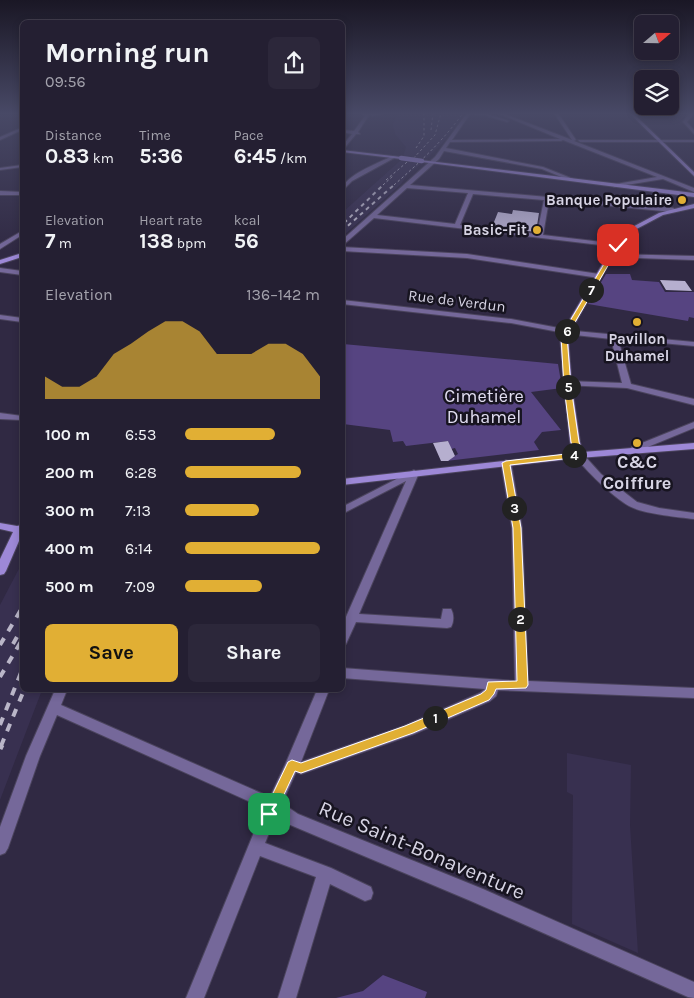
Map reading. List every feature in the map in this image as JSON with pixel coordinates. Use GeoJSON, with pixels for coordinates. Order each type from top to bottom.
{"type":"FeatureCollection","features":[{"type":"Feature","properties":{"kind":"main road"},"geometry":{"type":"LineString","coordinates":[[412,160],[694,196]]}},
{"type":"Feature","properties":{"kind":"main road"},"geometry":{"type":"LineString","coordinates":[[679,160],[694,175]]}},
{"type":"Feature","properties":{"kind":"main road"},"geometry":{"type":"LineString","coordinates":[[580,455],[575,442],[567,383],[564,336],[618,245],[634,228],[654,216],[694,206]]}},
{"type":"Feature","properties":{"kind":"main road"},"geometry":{"type":"LineString","coordinates":[[0,262],[20,256]]}},
{"type":"Feature","properties":{"kind":"main road"},"geometry":{"type":"LineString","coordinates":[[345,482],[635,449],[694,446]]}},
{"type":"Feature","properties":{"kind":"main road"},"geometry":{"type":"LineString","coordinates":[[0,526],[18,532]]}},
{"type":"Feature","properties":{"kind":"main road"},"geometry":{"type":"LineString","coordinates":[[0,556],[18,532]]}},
{"type":"Feature","properties":{"kind":"main road"},"geometry":{"type":"LineString","coordinates":[[0,571],[12,549],[18,532]]}},
{"type":"Feature","properties":{"kind":"street"},"geometry":{"type":"LineString","coordinates":[[345,186],[350,180],[389,160]]}},
{"type":"Feature","properties":{"kind":"street"},"geometry":{"type":"LineString","coordinates":[[345,241],[414,179],[430,160]]}},
{"type":"Feature","properties":{"kind":"street"},"geometry":{"type":"LineString","coordinates":[[495,160],[542,168],[573,180]]}},
{"type":"Feature","properties":{"kind":"street"},"geometry":{"type":"LineString","coordinates":[[618,160],[694,190]]}},
{"type":"Feature","properties":{"kind":"street"},"geometry":{"type":"LineString","coordinates":[[0,169],[20,166]]}},
{"type":"Feature","properties":{"kind":"street"},"geometry":{"type":"LineString","coordinates":[[616,186],[663,178]]}},
{"type":"Feature","properties":{"kind":"street"},"geometry":{"type":"LineString","coordinates":[[345,180],[350,180]]}},
{"type":"Feature","properties":{"kind":"street"},"geometry":{"type":"LineString","coordinates":[[406,186],[674,210]]}},
{"type":"Feature","properties":{"kind":"street"},"geometry":{"type":"LineString","coordinates":[[457,226],[471,192]]}},
{"type":"Feature","properties":{"kind":"street"},"geometry":{"type":"LineString","coordinates":[[0,193],[20,194]]}},
{"type":"Feature","properties":{"kind":"street"},"geometry":{"type":"LineString","coordinates":[[503,204],[506,196]]}},
{"type":"Feature","properties":{"kind":"street"},"geometry":{"type":"LineString","coordinates":[[540,236],[548,199]]}},
{"type":"Feature","properties":{"kind":"street"},"geometry":{"type":"LineString","coordinates":[[372,216],[618,245]]}},
{"type":"Feature","properties":{"kind":"street"},"geometry":{"type":"LineString","coordinates":[[0,247],[20,234]]}},
{"type":"Feature","properties":{"kind":"street"},"geometry":{"type":"LineString","coordinates":[[345,249],[467,256],[600,276]]}},
{"type":"Feature","properties":{"kind":"street"},"geometry":{"type":"LineString","coordinates":[[611,256],[694,258]]}},
{"type":"Feature","properties":{"kind":"street"},"geometry":{"type":"LineString","coordinates":[[0,270],[20,273]]}},
{"type":"Feature","properties":{"kind":"street","name":"Rue de Verdun"},"geometry":{"type":"LineString","coordinates":[[345,302],[511,321],[614,337],[694,344]]}},
{"type":"Feature","properties":{"kind":"street"},"geometry":{"type":"LineString","coordinates":[[0,317],[20,320]]}},
{"type":"Feature","properties":{"kind":"street"},"geometry":{"type":"LineString","coordinates":[[614,337],[627,386]]}},
{"type":"Feature","properties":{"kind":"street"},"geometry":{"type":"LineString","coordinates":[[567,383],[627,386],[694,402]]}},
{"type":"Feature","properties":{"kind":"street"},"geometry":{"type":"LineString","coordinates":[[0,416],[20,418]]}},
{"type":"Feature","properties":{"kind":"street"},"geometry":{"type":"LineString","coordinates":[[635,449],[694,424]]}},
{"type":"Feature","properties":{"kind":"street"},"geometry":{"type":"LineString","coordinates":[[580,455],[598,476],[633,504],[659,511],[694,516]]}},
{"type":"Feature","properties":{"kind":"street"},"geometry":{"type":"LineString","coordinates":[[506,463],[517,528],[522,685]]}},
{"type":"Feature","properties":{"kind":"street"},"geometry":{"type":"LineString","coordinates":[[345,509],[414,473]]}},
{"type":"Feature","properties":{"kind":"street"},"geometry":{"type":"LineString","coordinates":[[345,634],[414,473]]}},
{"type":"Feature","properties":{"kind":"street"},"geometry":{"type":"LineString","coordinates":[[387,487],[398,488],[406,493]]}},
{"type":"Feature","properties":{"kind":"street"},"geometry":{"type":"LineString","coordinates":[[352,618],[447,624],[447,612]]}},
{"type":"Feature","properties":{"kind":"street"},"geometry":{"type":"LineString","coordinates":[[345,673],[492,685],[694,693]]}},
{"type":"Feature","properties":{"kind":"street"},"geometry":{"type":"LineString","coordinates":[[292,765],[301,768],[409,730],[485,697],[491,692],[492,685]]}},
{"type":"Feature","properties":{"kind":"street"},"geometry":{"type":"LineString","coordinates":[[0,848],[33,756],[60,692]]}},
{"type":"Feature","properties":{"kind":"street"},"geometry":{"type":"LineString","coordinates":[[195,998],[273,805],[322,692]]}},
{"type":"Feature","properties":{"kind":"street","name":"Rue Saint-Bonaventure"},"geometry":{"type":"LineString","coordinates":[[52,707],[273,805],[293,818],[694,991]]}},
{"type":"Feature","properties":{"kind":"street"},"geometry":{"type":"LineString","coordinates":[[256,847],[325,873],[365,893]]}},
{"type":"Feature","properties":{"kind":"street"},"geometry":{"type":"LineString","coordinates":[[287,998],[325,873]]}},
{"type":"Feature","properties":{"kind":"shaded area"},"geometry":{"type":"Polygon","coordinates":[[[401,160],[422,163],[345,234],[345,210],[401,160]]]}},
{"type":"Feature","properties":{"kind":"shaded area"},"geometry":{"type":"Polygon","coordinates":[[[20,567],[20,692],[41,692],[0,800],[0,605],[20,567]]]}},
{"type":"Feature","properties":{"kind":"shaded area"},"geometry":{"type":"Polygon","coordinates":[[[567,753],[631,765],[630,825],[638,953],[572,924],[573,795],[567,792],[567,753]]]}},
{"type":"Feature","properties":{"kind":"green space"},"geometry":{"type":"Polygon","coordinates":[[[606,274],[630,274],[632,280],[659,282],[665,292],[694,292],[694,318],[689,317],[688,321],[588,304],[606,274]]]}},
{"type":"Feature","properties":{"kind":"green space","name":"Cimetière Duhamel"},"geometry":{"type":"Polygon","coordinates":[[[345,344],[558,364],[562,388],[531,392],[561,430],[542,432],[534,442],[539,450],[446,461],[458,454],[455,448],[451,449],[448,441],[406,446],[403,441],[393,442],[390,430],[345,424],[345,344]]]}},
{"type":"Feature","properties":{"kind":"green space"},"geometry":{"type":"Polygon","coordinates":[[[383,975],[427,992],[425,998],[336,998],[363,991],[383,975]]]}},
{"type":"Feature","properties":{"kind":"building","name":"Basic-Fit"},"geometry":{"type":"Polygon","coordinates":[[[513,210],[539,213],[536,232],[492,227],[498,212],[512,214],[513,210]]]}},
{"type":"Feature","properties":{"kind":"building"},"geometry":{"type":"Polygon","coordinates":[[[660,280],[685,281],[692,291],[666,290],[660,280]]]}},
{"type":"Feature","properties":{"kind":"building"},"geometry":{"type":"Polygon","coordinates":[[[448,441],[455,456],[448,461],[441,461],[433,443],[448,441]]]}},
{"type":"Feature","properties":{"kind":"railway"},"geometry":{"type":"LineString","coordinates":[[386,180],[410,160]]}},
{"type":"Feature","properties":{"kind":"railway"},"geometry":{"type":"LineString","coordinates":[[394,185],[422,160]]}},
{"type":"Feature","properties":{"kind":"railway"},"geometry":{"type":"LineString","coordinates":[[383,185],[393,176]]}},
{"type":"Feature","properties":{"kind":"railway"},"geometry":{"type":"LineString","coordinates":[[345,222],[384,184]]}},
{"type":"Feature","properties":{"kind":"railway"},"geometry":{"type":"LineString","coordinates":[[345,228],[395,184]]}},
{"type":"Feature","properties":{"kind":"railway"},"geometry":{"type":"LineString","coordinates":[[0,645],[20,611]]}},
{"type":"Feature","properties":{"kind":"railway"},"geometry":{"type":"LineString","coordinates":[[13,644],[20,632]]}},
{"type":"Feature","properties":{"kind":"railway"},"geometry":{"type":"LineString","coordinates":[[0,677],[20,643]]}},
{"type":"Feature","properties":{"kind":"railway"},"geometry":{"type":"LineString","coordinates":[[0,725],[20,675]]}},
{"type":"Feature","properties":{"kind":"railway"},"geometry":{"type":"LineString","coordinates":[[1,746],[23,692]]}},
{"type":"Feature","properties":{"kind":"railway"},"geometry":{"type":"LineString","coordinates":[[0,749],[2,745]]}},
{"type":"Feature","properties":{"kind":"place","name":"Banque Populaire"},"geometry":{"type":"Point","coordinates":[682,200]}},
{"type":"Feature","properties":{"kind":"place","name":"Basic-Fit"},"geometry":{"type":"Point","coordinates":[537,230]}},
{"type":"Feature","properties":{"kind":"place","name":"Pavillon Duhamel"},"geometry":{"type":"Point","coordinates":[637,322]}},
{"type":"Feature","properties":{"kind":"place","name":"C&C Coiffure"},"geometry":{"type":"Point","coordinates":[637,443]}},
{"type":"Feature","properties":{"kind":"route"},"geometry":{"type":"LineString","coordinates":[[269,814],[292,765],[301,768],[409,730],[485,697],[491,692],[492,685],[522,685],[517,528],[506,463],[580,455],[575,442],[565,363],[564,336],[618,245]]}}]}
